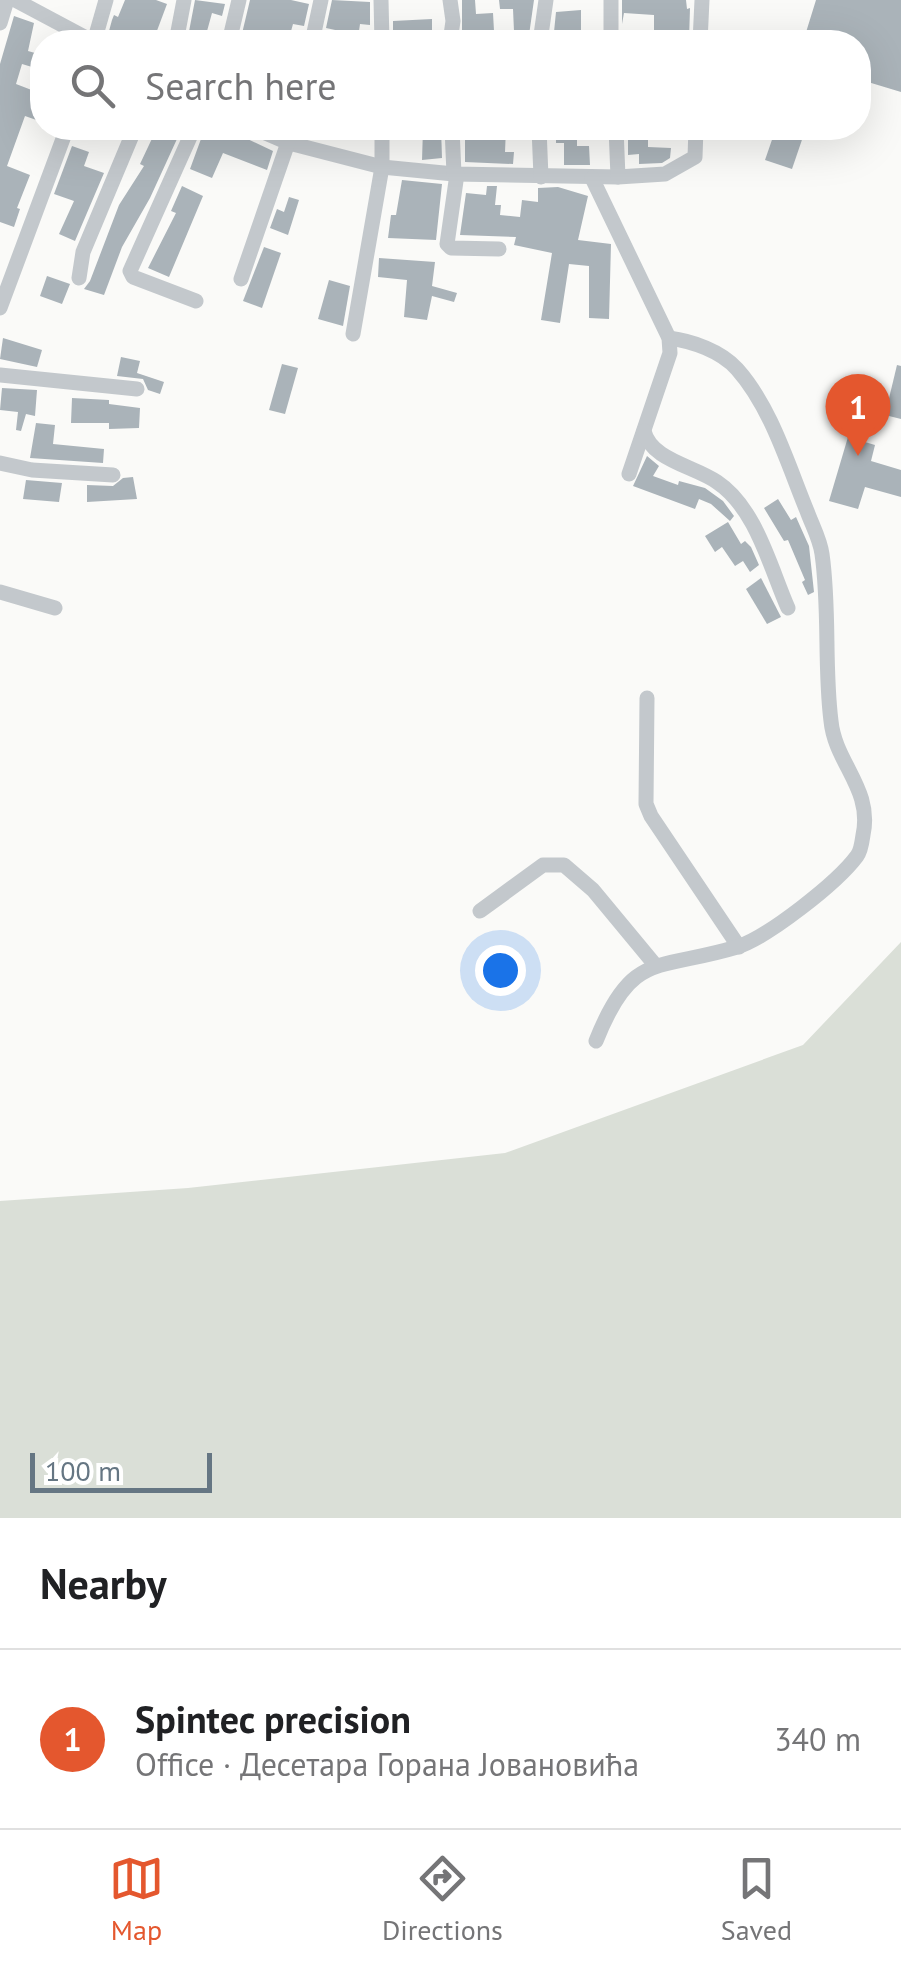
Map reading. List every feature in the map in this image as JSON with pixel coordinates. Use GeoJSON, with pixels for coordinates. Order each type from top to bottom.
{"type":"FeatureCollection","features":[{"type":"Feature","properties":{"kind":"street"},"geometry":{"type":"LineString","coordinates":[[0,22],[7,0]]}},
{"type":"Feature","properties":{"kind":"street"},"geometry":{"type":"LineString","coordinates":[[14,0],[71,30]]}},
{"type":"Feature","properties":{"kind":"street"},"geometry":{"type":"LineString","coordinates":[[97,30],[106,0]]}},
{"type":"Feature","properties":{"kind":"street"},"geometry":{"type":"LineString","coordinates":[[178,30],[184,0]]}},
{"type":"Feature","properties":{"kind":"street"},"geometry":{"type":"LineString","coordinates":[[232,30],[239,0]]}},
{"type":"Feature","properties":{"kind":"street"},"geometry":{"type":"LineString","coordinates":[[315,30],[322,0]]}},
{"type":"Feature","properties":{"kind":"street"},"geometry":{"type":"LineString","coordinates":[[382,0],[382,30]]}},
{"type":"Feature","properties":{"kind":"street"},"geometry":{"type":"LineString","coordinates":[[450,0],[452,30]]}},
{"type":"Feature","properties":{"kind":"street"},"geometry":{"type":"LineString","coordinates":[[542,30],[546,0]]}},
{"type":"Feature","properties":{"kind":"street"},"geometry":{"type":"LineString","coordinates":[[611,0],[611,30]]}},
{"type":"Feature","properties":{"kind":"street"},"geometry":{"type":"LineString","coordinates":[[701,30],[702,0]]}},
{"type":"Feature","properties":{"kind":"street"},"geometry":{"type":"LineString","coordinates":[[0,308],[63,140]]}},
{"type":"Feature","properties":{"kind":"street"},"geometry":{"type":"LineString","coordinates":[[79,278],[83,252],[130,140]]}},
{"type":"Feature","properties":{"kind":"street"},"geometry":{"type":"LineString","coordinates":[[189,140],[130,271],[133,278],[196,300]]}},
{"type":"Feature","properties":{"kind":"street"},"geometry":{"type":"LineString","coordinates":[[241,279],[289,140]]}},
{"type":"Feature","properties":{"kind":"street"},"geometry":{"type":"LineString","coordinates":[[306,140],[382,166],[456,174],[592,178],[665,174],[694,157],[695,140]]}},
{"type":"Feature","properties":{"kind":"street"},"geometry":{"type":"LineString","coordinates":[[354,334],[382,166],[382,140]]}},
{"type":"Feature","properties":{"kind":"street"},"geometry":{"type":"LineString","coordinates":[[453,140],[456,174],[447,244],[450,248],[499,250]]}},
{"type":"Feature","properties":{"kind":"street"},"geometry":{"type":"LineString","coordinates":[[539,140],[541,177]]}},
{"type":"Feature","properties":{"kind":"street"},"geometry":{"type":"LineString","coordinates":[[616,140],[618,178]]}},
{"type":"Feature","properties":{"kind":"street"},"geometry":{"type":"LineString","coordinates":[[592,178],[670,338],[670,352],[629,474]]}},
{"type":"Feature","properties":{"kind":"street"},"geometry":{"type":"LineString","coordinates":[[596,1040],[622,987],[656,966],[739,946],[786,921],[859,854],[866,807],[837,746],[831,722],[828,605],[822,548],[779,436],[738,369],[722,356],[685,340],[670,338]]}},
{"type":"Feature","properties":{"kind":"street"},"geometry":{"type":"LineString","coordinates":[[0,376],[137,389]]}},
{"type":"Feature","properties":{"kind":"street"},"geometry":{"type":"LineString","coordinates":[[644,431],[652,448],[719,483],[746,510],[788,608]]}},
{"type":"Feature","properties":{"kind":"street"},"geometry":{"type":"LineString","coordinates":[[0,463],[32,470],[113,476]]}},
{"type":"Feature","properties":{"kind":"street"},"geometry":{"type":"LineString","coordinates":[[0,592],[56,608]]}},
{"type":"Feature","properties":{"kind":"street"},"geometry":{"type":"LineString","coordinates":[[647,698],[646,804],[739,946]]}},
{"type":"Feature","properties":{"kind":"street"},"geometry":{"type":"LineString","coordinates":[[480,912],[543,866],[564,864],[593,890],[656,966]]}},
{"type":"Feature","properties":{"kind":"shaded area"},"geometry":{"type":"Polygon","coordinates":[[[901,942],[901,1518],[0,1518],[0,1201],[188,1188],[505,1153],[803,1045],[901,942]]]}},
{"type":"Feature","properties":{"kind":"building"},"geometry":{"type":"Polygon","coordinates":[[[125,0],[167,4],[157,30],[110,30],[114,15],[118,17],[125,0]]]}},
{"type":"Feature","properties":{"kind":"building"},"geometry":{"type":"Polygon","coordinates":[[[195,0],[225,4],[222,16],[212,13],[207,30],[189,30],[195,0]]]}},
{"type":"Feature","properties":{"kind":"building"},"geometry":{"type":"Polygon","coordinates":[[[250,0],[309,4],[304,26],[293,24],[291,30],[243,30],[250,0]]]}},
{"type":"Feature","properties":{"kind":"building"},"geometry":{"type":"Polygon","coordinates":[[[332,0],[370,2],[370,25],[360,24],[359,30],[326,28],[332,0]]]}},
{"type":"Feature","properties":{"kind":"building"},"geometry":{"type":"Polygon","coordinates":[[[462,0],[475,0],[476,14],[493,13],[494,30],[462,30],[462,0]]]}},
{"type":"Feature","properties":{"kind":"building"},"geometry":{"type":"Polygon","coordinates":[[[499,0],[534,0],[530,30],[514,30],[513,9],[500,9],[499,0]]]}},
{"type":"Feature","properties":{"kind":"building"},"geometry":{"type":"Polygon","coordinates":[[[622,0],[686,0],[687,9],[690,8],[689,30],[654,30],[654,15],[624,13],[622,24],[622,0]]]}},
{"type":"Feature","properties":{"kind":"building"},"geometry":{"type":"Polygon","coordinates":[[[816,0],[901,0],[901,92],[871,83],[871,30],[807,30],[816,0]]]}},
{"type":"Feature","properties":{"kind":"building"},"geometry":{"type":"Polygon","coordinates":[[[581,10],[581,30],[554,30],[556,12],[581,10]]]}},
{"type":"Feature","properties":{"kind":"building"},"geometry":{"type":"Polygon","coordinates":[[[14,16],[34,23],[28,51],[30,66],[22,64],[16,84],[30,89],[30,118],[25,116],[7,166],[30,175],[14,227],[0,222],[0,64],[14,16]]]}},
{"type":"Feature","properties":{"kind":"building"},"geometry":{"type":"Polygon","coordinates":[[[432,19],[432,30],[393,30],[393,21],[432,19]]]}},
{"type":"Feature","properties":{"kind":"building"},"geometry":{"type":"Polygon","coordinates":[[[151,140],[177,140],[122,247],[104,295],[84,289],[119,205],[144,166],[140,164],[151,140]]]}},
{"type":"Feature","properties":{"kind":"building"},"geometry":{"type":"Polygon","coordinates":[[[201,140],[250,140],[273,151],[267,170],[223,153],[212,178],[190,169],[201,140]]]}},
{"type":"Feature","properties":{"kind":"building"},"geometry":{"type":"Polygon","coordinates":[[[423,140],[441,140],[442,158],[422,160],[423,140]]]}},
{"type":"Feature","properties":{"kind":"building"},"geometry":{"type":"Polygon","coordinates":[[[465,140],[506,140],[505,152],[514,152],[513,164],[465,162],[465,140]]]}},
{"type":"Feature","properties":{"kind":"building"},"geometry":{"type":"Polygon","coordinates":[[[577,140],[577,146],[589,146],[590,165],[564,165],[564,143],[556,143],[577,140]]]}},
{"type":"Feature","properties":{"kind":"building"},"geometry":{"type":"Polygon","coordinates":[[[628,140],[648,140],[648,147],[671,148],[670,158],[662,163],[639,164],[639,154],[628,155],[628,140]]]}},
{"type":"Feature","properties":{"kind":"building"},"geometry":{"type":"Polygon","coordinates":[[[772,140],[802,140],[792,169],[765,160],[772,140]]]}},
{"type":"Feature","properties":{"kind":"building"},"geometry":{"type":"Polygon","coordinates":[[[72,146],[89,152],[84,166],[104,173],[75,241],[59,234],[74,201],[54,194],[72,146]]]}},
{"type":"Feature","properties":{"kind":"building"},"geometry":{"type":"Polygon","coordinates":[[[402,180],[442,184],[436,240],[388,238],[402,180]]]}},
{"type":"Feature","properties":{"kind":"building"},"geometry":{"type":"Polygon","coordinates":[[[182,186],[203,196],[169,277],[148,268],[176,213],[171,211],[182,186]]]}},
{"type":"Feature","properties":{"kind":"building"},"geometry":{"type":"Polygon","coordinates":[[[487,186],[497,186],[495,205],[501,205],[500,215],[520,217],[522,200],[538,202],[538,188],[558,187],[588,196],[578,240],[611,244],[609,319],[589,318],[589,266],[569,264],[560,323],[541,320],[552,253],[514,245],[516,237],[460,235],[466,193],[486,195],[487,186]]]}},
{"type":"Feature","properties":{"kind":"building"},"geometry":{"type":"Polygon","coordinates":[[[289,197],[299,200],[288,235],[270,228],[277,209],[284,212],[289,197]]]}},
{"type":"Feature","properties":{"kind":"building"},"geometry":{"type":"Polygon","coordinates":[[[264,247],[281,253],[262,308],[243,301],[264,247]]]}},
{"type":"Feature","properties":{"kind":"building"},"geometry":{"type":"Polygon","coordinates":[[[379,258],[435,262],[432,286],[457,293],[454,302],[432,296],[427,320],[404,317],[407,280],[378,277],[379,258]]]}},
{"type":"Feature","properties":{"kind":"building"},"geometry":{"type":"Polygon","coordinates":[[[47,276],[70,284],[62,304],[40,296],[47,276]]]}},
{"type":"Feature","properties":{"kind":"building"},"geometry":{"type":"Polygon","coordinates":[[[329,280],[350,286],[343,326],[318,319],[329,280]]]}},
{"type":"Feature","properties":{"kind":"building"},"geometry":{"type":"Polygon","coordinates":[[[3,338],[42,350],[37,367],[0,359],[3,338]]]}},
{"type":"Feature","properties":{"kind":"building"},"geometry":{"type":"Polygon","coordinates":[[[121,357],[140,361],[137,373],[164,382],[160,394],[148,390],[143,379],[117,376],[121,357]]]}},
{"type":"Feature","properties":{"kind":"building"},"geometry":{"type":"Polygon","coordinates":[[[282,364],[298,368],[285,414],[269,410],[282,364]]]}},
{"type":"Feature","properties":{"kind":"building"},"geometry":{"type":"Polygon","coordinates":[[[897,365],[901,366],[901,419],[885,415],[897,365]]]}},
{"type":"Feature","properties":{"kind":"building"},"geometry":{"type":"Polygon","coordinates":[[[2,388],[37,390],[35,416],[26,414],[21,431],[16,430],[18,412],[0,410],[2,388]]]}},
{"type":"Feature","properties":{"kind":"building"},"geometry":{"type":"Polygon","coordinates":[[[72,398],[109,400],[109,404],[140,408],[139,428],[109,429],[109,423],[71,423],[72,398]]]}},
{"type":"Feature","properties":{"kind":"building"},"geometry":{"type":"Polygon","coordinates":[[[36,423],[55,425],[53,444],[104,449],[103,463],[30,458],[36,423]]]}},
{"type":"Feature","properties":{"kind":"building"},"geometry":{"type":"Polygon","coordinates":[[[848,437],[875,445],[871,461],[901,470],[901,497],[865,487],[858,509],[829,501],[848,437]]]}},
{"type":"Feature","properties":{"kind":"building"},"geometry":{"type":"Polygon","coordinates":[[[647,456],[659,466],[653,476],[678,485],[679,481],[705,488],[723,501],[734,516],[730,521],[699,499],[695,509],[633,486],[647,456]]]}},
{"type":"Feature","properties":{"kind":"building"},"geometry":{"type":"Polygon","coordinates":[[[133,477],[137,499],[87,502],[87,485],[113,486],[123,478],[133,477]]]}},
{"type":"Feature","properties":{"kind":"building"},"geometry":{"type":"Polygon","coordinates":[[[26,480],[62,483],[59,502],[23,499],[26,480]]]}},
{"type":"Feature","properties":{"kind":"building"},"geometry":{"type":"Polygon","coordinates":[[[778,499],[791,520],[796,517],[809,546],[814,592],[808,595],[788,540],[784,541],[764,508],[778,499]]]}},
{"type":"Feature","properties":{"kind":"building"},"geometry":{"type":"Polygon","coordinates":[[[728,522],[741,544],[745,541],[751,547],[759,565],[750,572],[743,561],[735,566],[722,547],[715,552],[705,536],[728,522]]]}},
{"type":"Feature","properties":{"kind":"building"},"geometry":{"type":"Polygon","coordinates":[[[761,578],[781,617],[767,624],[746,589],[761,578]]]}},
{"type":"Feature","properties":{"kind":"place","name":"Spintec precision"},"geometry":{"type":"Point","coordinates":[858,456]}}]}
